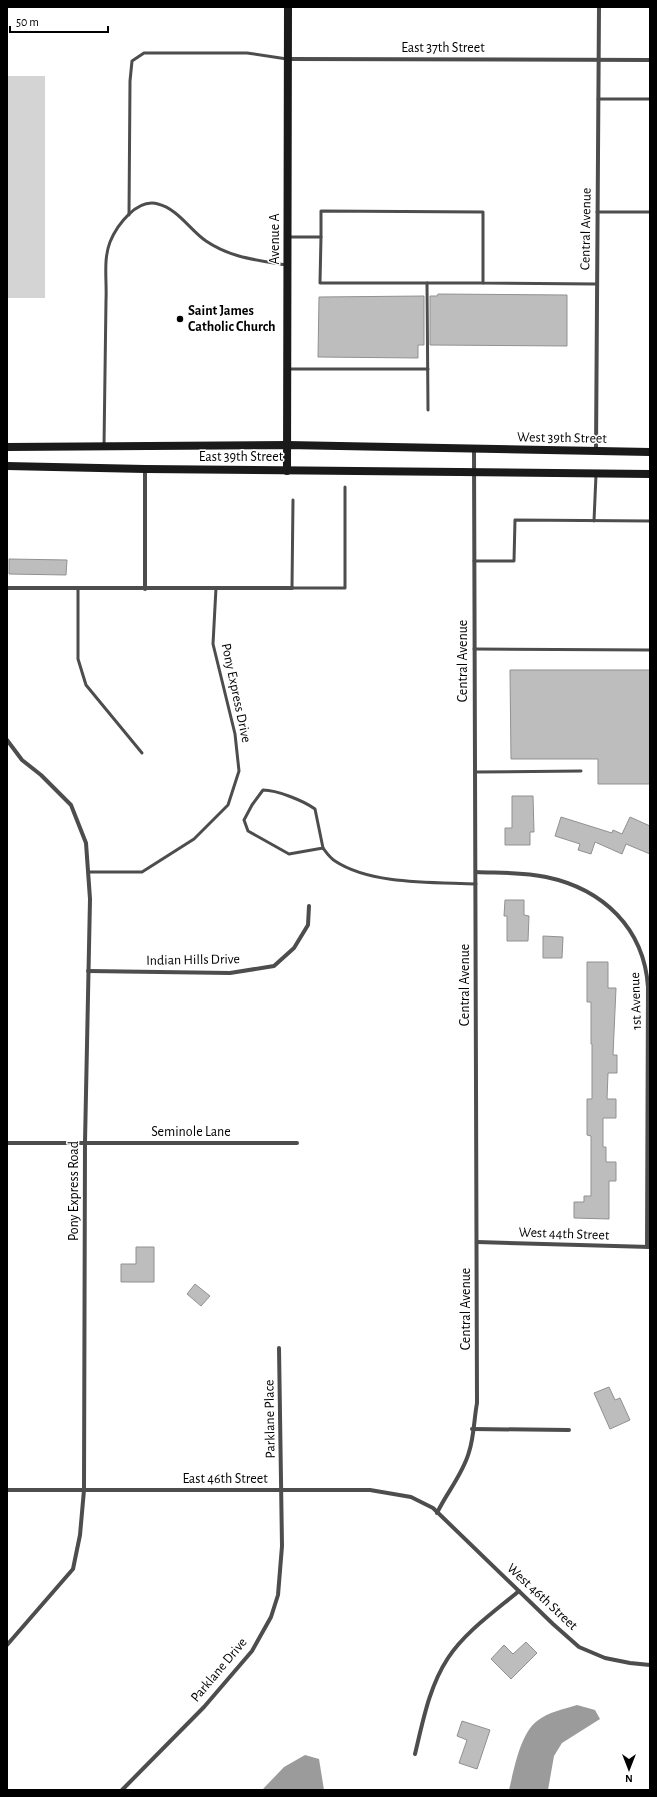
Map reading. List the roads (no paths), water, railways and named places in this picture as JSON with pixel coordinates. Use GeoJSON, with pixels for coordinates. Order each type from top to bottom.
{"type":"FeatureCollection","features":[{"type":"Feature","properties":{"kind":"main road","name":"Avenue A"},"geometry":{"type":"LineString","coordinates":[[287,470],[288,7]]}},
{"type":"Feature","properties":{"kind":"main road","name":"East 39th Street"},"geometry":{"type":"LineString","coordinates":[[7,447],[287,445],[474,449]]}},
{"type":"Feature","properties":{"kind":"main road","name":"West 39th Street"},"geometry":{"type":"LineString","coordinates":[[474,449],[650,452]]}},
{"type":"Feature","properties":{"kind":"main road","name":"East 39th Street"},"geometry":{"type":"LineString","coordinates":[[7,466],[474,473]]}},
{"type":"Feature","properties":{"kind":"main road"},"geometry":{"type":"LineString","coordinates":[[474,473],[650,474]]}},
{"type":"Feature","properties":{"kind":"street","name":"Central Avenue"},"geometry":{"type":"LineString","coordinates":[[596,451],[599,7]]}},
{"type":"Feature","properties":{"kind":"street","name":"East 37th Street"},"geometry":{"type":"LineString","coordinates":[[288,59],[650,60]]}},
{"type":"Feature","properties":{"kind":"street","name":"Central Avenue"},"geometry":{"type":"LineString","coordinates":[[437,1512],[447,1493],[462,1471],[469,1452],[477,1403],[474,449]]}},
{"type":"Feature","properties":{"kind":"street"},"geometry":{"type":"LineString","coordinates":[[145,469],[145,589]]}},
{"type":"Feature","properties":{"kind":"street"},"geometry":{"type":"LineString","coordinates":[[7,588],[292,588]]}},
{"type":"Feature","properties":{"kind":"street","name":"Pony Express Road"},"geometry":{"type":"LineString","coordinates":[[7,740],[22,760],[41,775],[71,805],[86,843],[90,899],[86,1142],[84,1490],[80,1535],[73,1569],[7,1645]]}},
{"type":"Feature","properties":{"kind":"street","name":"1st Avenue"},"geometry":{"type":"LineString","coordinates":[[476,872],[545,877],[575,886],[615,912],[626,924],[639,947],[644,961],[648,986],[649,1247]]}},
{"type":"Feature","properties":{"kind":"street","name":"Indian Hills Drive"},"geometry":{"type":"LineString","coordinates":[[88,971],[230,973],[274,966],[294,948],[308,925],[309,906]]}},
{"type":"Feature","properties":{"kind":"street","name":"Seminole Lane"},"geometry":{"type":"LineString","coordinates":[[7,1143],[297,1143]]}},
{"type":"Feature","properties":{"kind":"street","name":"West 44th Street"},"geometry":{"type":"LineString","coordinates":[[477,1242],[649,1247]]}},
{"type":"Feature","properties":{"kind":"street","name":"Parklane Place"},"geometry":{"type":"LineString","coordinates":[[279,1348],[282,1490]]}},
{"type":"Feature","properties":{"kind":"street"},"geometry":{"type":"LineString","coordinates":[[472,1430],[569,1430]]}},
{"type":"Feature","properties":{"kind":"street","name":"East 46th Street"},"geometry":{"type":"LineString","coordinates":[[7,1490],[370,1490],[411,1497],[433,1508],[437,1512]]}},
{"type":"Feature","properties":{"kind":"street","name":"Parklane Drive"},"geometry":{"type":"LineString","coordinates":[[122,1790],[204,1707],[238,1668],[252,1651],[271,1617],[278,1595],[282,1546],[282,1490]]}},
{"type":"Feature","properties":{"kind":"street","name":"West 46th Street"},"geometry":{"type":"LineString","coordinates":[[437,1512],[482,1557],[579,1647],[605,1658],[650,1665]]}},
{"type":"Feature","properties":{"kind":"street"},"geometry":{"type":"LineString","coordinates":[[415,1754],[430,1696],[448,1658],[474,1628],[519,1591]]}},
{"type":"Feature","properties":{"kind":"lane"},"geometry":{"type":"LineString","coordinates":[[129,215],[130,81],[132,61],[144,53],[248,53],[288,59]]}},
{"type":"Feature","properties":{"kind":"lane"},"geometry":{"type":"LineString","coordinates":[[598,99],[650,99]]}},
{"type":"Feature","properties":{"kind":"lane"},"geometry":{"type":"LineString","coordinates":[[104,447],[106,273],[110,243],[122,221],[144,204],[158,204],[178,215],[205,240],[226,253],[242,258],[288,266]]}},
{"type":"Feature","properties":{"kind":"lane"},"geometry":{"type":"LineString","coordinates":[[482,282],[483,212],[321,211],[320,282],[596,284]]}},
{"type":"Feature","properties":{"kind":"lane"},"geometry":{"type":"LineString","coordinates":[[597,212],[650,212]]}},
{"type":"Feature","properties":{"kind":"lane"},"geometry":{"type":"LineString","coordinates":[[288,237],[320,237]]}},
{"type":"Feature","properties":{"kind":"lane"},"geometry":{"type":"LineString","coordinates":[[427,282],[428,410]]}},
{"type":"Feature","properties":{"kind":"lane"},"geometry":{"type":"LineString","coordinates":[[288,370],[428,369]]}},
{"type":"Feature","properties":{"kind":"lane"},"geometry":{"type":"LineString","coordinates":[[594,521],[596,474]]}},
{"type":"Feature","properties":{"kind":"lane"},"geometry":{"type":"LineString","coordinates":[[293,500],[292,588],[345,588],[345,487]]}},
{"type":"Feature","properties":{"kind":"lane"},"geometry":{"type":"LineString","coordinates":[[474,561],[514,561],[515,520],[650,521]]}},
{"type":"Feature","properties":{"kind":"lane"},"geometry":{"type":"LineString","coordinates":[[78,588],[78,659],[86,685],[142,753]]}},
{"type":"Feature","properties":{"kind":"lane","name":"Pony Express Drive"},"geometry":{"type":"LineString","coordinates":[[88,872],[142,872],[194,839],[228,805],[239,771],[235,734],[213,644],[216,588]]}},
{"type":"Feature","properties":{"kind":"lane"},"geometry":{"type":"LineString","coordinates":[[474,649],[650,650]]}},
{"type":"Feature","properties":{"kind":"lane"},"geometry":{"type":"LineString","coordinates":[[474,772],[581,771]]}},
{"type":"Feature","properties":{"kind":"lane"},"geometry":{"type":"LineString","coordinates":[[322,848],[289,854],[248,831],[244,820],[252,805],[263,790],[270,790],[304,801],[315,809],[322,848],[334,861],[368,876],[398,880],[476,884]]}},
{"type":"Feature","properties":{"kind":"place","name":"Saint James Catholic Church"},"geometry":{"type":"Point","coordinates":[180,319]}}]}
